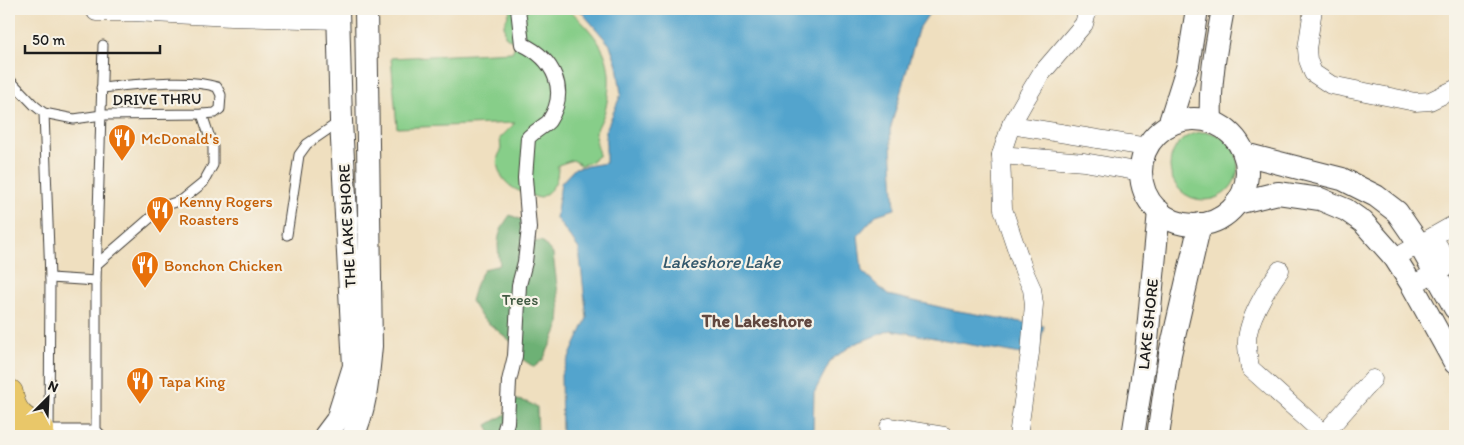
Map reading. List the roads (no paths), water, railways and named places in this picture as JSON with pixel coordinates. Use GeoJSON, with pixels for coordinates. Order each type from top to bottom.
{"type":"FeatureCollection","features":[{"type":"Feature","properties":{"kind":"highway"},"geometry":{"type":"LineString","coordinates":[[9,393],[14,410],[24,422],[46,432]]}},
{"type":"Feature","properties":{"kind":"street","name":"THE LAKE SHORE"},"geometry":{"type":"LineString","coordinates":[[353,436],[359,423],[367,386],[371,346],[366,9]]}},
{"type":"Feature","properties":{"kind":"street"},"geometry":{"type":"LineString","coordinates":[[503,436],[507,422],[509,381],[515,356],[520,285],[529,228],[525,178],[528,138],[538,128],[548,124],[554,111],[559,85],[554,71],[546,61],[534,50],[522,44],[518,9]]}},
{"type":"Feature","properties":{"kind":"street"},"geometry":{"type":"LineString","coordinates":[[1018,436],[1030,353],[1034,304],[1032,289],[1003,209],[1001,155],[1011,125],[1041,74],[1084,24],[1088,9]]}},
{"type":"Feature","properties":{"kind":"street"},"geometry":{"type":"LineString","coordinates":[[1170,125],[1188,65],[1197,9]]}},
{"type":"Feature","properties":{"kind":"street"},"geometry":{"type":"LineString","coordinates":[[1211,122],[1212,67],[1223,9]]}},
{"type":"Feature","properties":{"kind":"street"},"geometry":{"type":"LineString","coordinates":[[1313,9],[1307,49],[1308,60],[1313,73],[1331,85],[1415,102],[1430,101],[1455,89]]}},
{"type":"Feature","properties":{"kind":"street"},"geometry":{"type":"LineString","coordinates":[[96,12],[133,10],[339,14]]}},
{"type":"Feature","properties":{"kind":"street","name":"THE LAKE SHORE"},"geometry":{"type":"LineString","coordinates":[[326,436],[337,420],[354,366],[341,111],[339,14]]}},
{"type":"Feature","properties":{"kind":"street"},"geometry":{"type":"LineString","coordinates":[[341,111],[367,101]]}},
{"type":"Feature","properties":{"kind":"street"},"geometry":{"type":"LineString","coordinates":[[1195,119],[1211,122],[1225,129],[1236,140],[1244,154],[1247,170],[1245,188],[1237,202],[1227,213],[1214,221],[1200,224],[1178,222],[1159,211],[1149,200],[1143,187],[1141,172],[1143,159],[1147,147],[1157,134],[1170,125],[1182,120],[1195,119]]}},
{"type":"Feature","properties":{"kind":"street"},"geometry":{"type":"LineString","coordinates":[[1011,125],[1147,147]]}},
{"type":"Feature","properties":{"kind":"street"},"geometry":{"type":"LineString","coordinates":[[1109,167],[1110,142]]}},
{"type":"Feature","properties":{"kind":"street"},"geometry":{"type":"LineString","coordinates":[[1244,154],[1342,179],[1376,196],[1397,212],[1426,240],[1447,266],[1455,308]]}},
{"type":"Feature","properties":{"kind":"street"},"geometry":{"type":"LineString","coordinates":[[1001,155],[1084,162],[1141,172]]}},
{"type":"Feature","properties":{"kind":"street"},"geometry":{"type":"LineString","coordinates":[[1237,202],[1278,193],[1320,199],[1346,210],[1363,222],[1395,258],[1455,363]]}},
{"type":"Feature","properties":{"kind":"street","name":"LAKE SHORE"},"geometry":{"type":"LineString","coordinates":[[1133,436],[1146,352],[1159,211]]}},
{"type":"Feature","properties":{"kind":"street","name":"LAKE SHORE"},"geometry":{"type":"LineString","coordinates":[[1158,436],[1170,354],[1200,224]]}},
{"type":"Feature","properties":{"kind":"street"},"geometry":{"type":"LineString","coordinates":[[1395,258],[1455,224]]}},
{"type":"Feature","properties":{"kind":"street"},"geometry":{"type":"LineString","coordinates":[[1412,285],[1447,266]]}},
{"type":"Feature","properties":{"kind":"street"},"geometry":{"type":"LineString","coordinates":[[1280,270],[1269,286],[1250,322],[1246,344],[1250,368],[1325,435],[1373,379]]}},
{"type":"Feature","properties":{"kind":"street"},"geometry":{"type":"LineString","coordinates":[[889,427],[944,436]]}},
{"type":"Feature","properties":{"kind":"lane"},"geometry":{"type":"LineString","coordinates":[[9,79],[44,113],[50,278],[46,432],[99,433],[96,281],[103,45]]}},
{"type":"Feature","properties":{"kind":"lane","name":"DRIVE THRU"},"geometry":{"type":"LineString","coordinates":[[44,113],[74,119],[102,115],[202,114],[215,113],[220,109],[221,95],[217,87],[207,83],[190,82],[101,88]]}},
{"type":"Feature","properties":{"kind":"lane"},"geometry":{"type":"LineString","coordinates":[[287,235],[299,154],[341,111]]}},
{"type":"Feature","properties":{"kind":"lane"},"geometry":{"type":"LineString","coordinates":[[97,264],[164,206],[182,200],[203,183],[213,165],[213,147],[202,114]]}},
{"type":"Feature","properties":{"kind":"lane"},"geometry":{"type":"LineString","coordinates":[[50,278],[96,281]]}},
{"type":"Feature","properties":{"kind":"water","name":"Lakeshore Lake"},"geometry":{"type":"Polygon","coordinates":[[[579,9],[932,9],[918,30],[890,130],[895,209],[876,215],[858,235],[862,271],[888,295],[953,310],[1044,326],[1037,357],[891,330],[854,344],[831,360],[814,393],[813,431],[816,436],[562,436],[561,375],[587,318],[579,249],[556,218],[561,183],[575,168],[606,163],[606,130],[621,94],[617,65],[610,45],[579,9]]]}},
{"type":"Feature","properties":{"kind":"place","name":"McDonald's"},"geometry":{"type":"Point","coordinates":[122,162]}},
{"type":"Feature","properties":{"kind":"place","name":"Kenny Rogers Roasters"},"geometry":{"type":"Point","coordinates":[160,234]}},
{"type":"Feature","properties":{"kind":"place","name":"Bonchon Chicken"},"geometry":{"type":"Point","coordinates":[145,289]}},
{"type":"Feature","properties":{"kind":"place","name":"Tapa King"},"geometry":{"type":"Point","coordinates":[140,405]}},
{"type":"Feature","properties":{"kind":"district","name":"The Lakeshore"},"geometry":{"type":"Point","coordinates":[757,321]}},
{"type":"Feature","properties":{"kind":"park label","name":"Trees"},"geometry":{"type":"Point","coordinates":[520,299]}}]}
